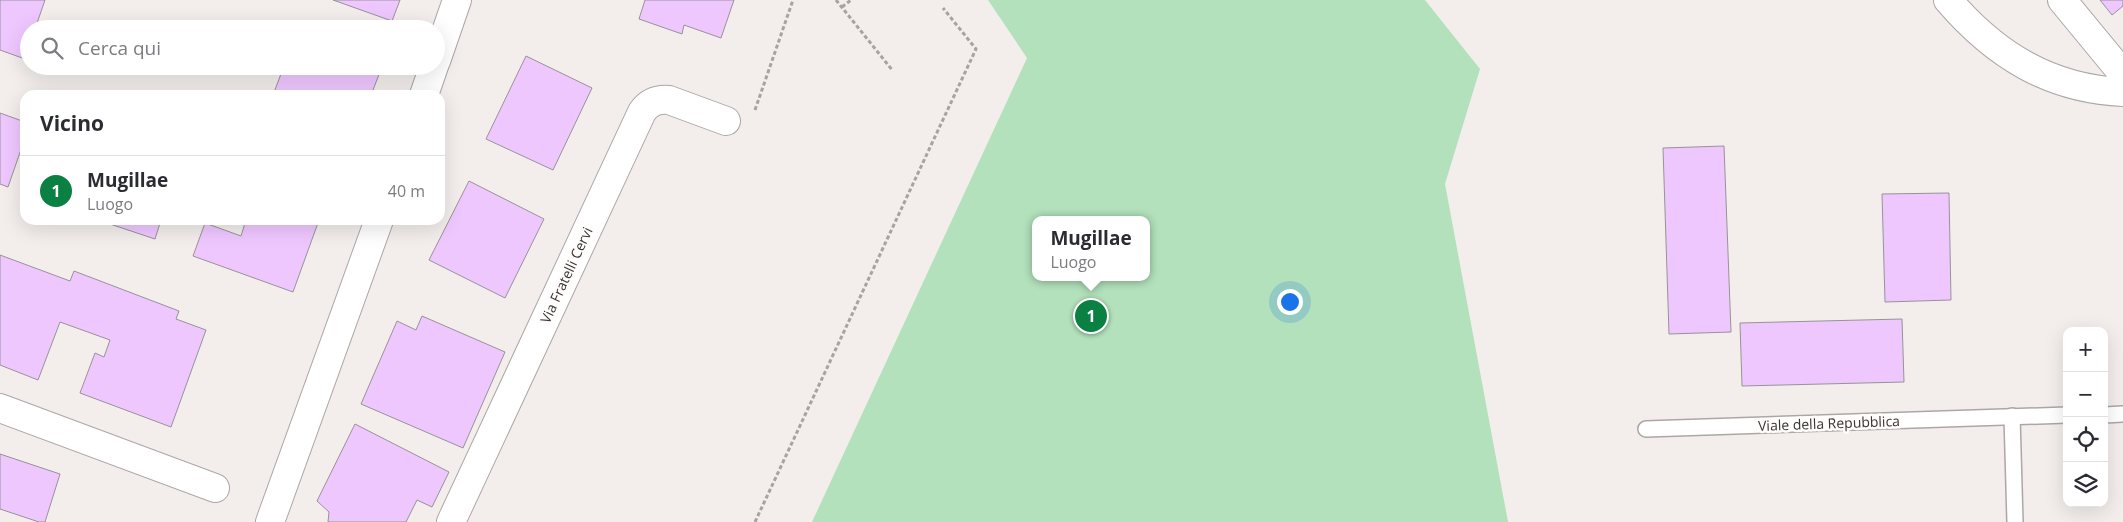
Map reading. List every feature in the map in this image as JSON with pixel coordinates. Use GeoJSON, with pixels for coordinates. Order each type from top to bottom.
{"type":"FeatureCollection","features":[{"type":"Feature","properties":{"kind":"street"},"geometry":{"type":"LineString","coordinates":[[445,35],[457,0]]}},
{"type":"Feature","properties":{"kind":"street"},"geometry":{"type":"LineString","coordinates":[[1948,0],[2003,51],[2043,76],[2093,90],[2123,92]]}},
{"type":"Feature","properties":{"kind":"street"},"geometry":{"type":"LineString","coordinates":[[2062,0],[2123,74]]}},
{"type":"Feature","properties":{"kind":"street"},"geometry":{"type":"LineString","coordinates":[[426,90],[431,75]]}},
{"type":"Feature","properties":{"kind":"street","name":"Via Fratelli Cervi"},"geometry":{"type":"LineString","coordinates":[[451,522],[642,112],[651,102],[669,100],[726,121]]}},
{"type":"Feature","properties":{"kind":"street"},"geometry":{"type":"LineString","coordinates":[[270,522],[377,225]]}},
{"type":"Feature","properties":{"kind":"street"},"geometry":{"type":"LineString","coordinates":[[0,408],[215,488]]}},
{"type":"Feature","properties":{"kind":"lane"},"geometry":{"type":"LineString","coordinates":[[2108,415],[2123,414]]}},
{"type":"Feature","properties":{"kind":"lane","name":"Viale della Repubblica"},"geometry":{"type":"LineString","coordinates":[[1646,429],[2063,415]]}},
{"type":"Feature","properties":{"kind":"lane"},"geometry":{"type":"LineString","coordinates":[[2012,416],[2015,522]]}},
{"type":"Feature","properties":{"kind":"path"},"geometry":{"type":"LineString","coordinates":[[754,110],[793,0]]}},
{"type":"Feature","properties":{"kind":"path"},"geometry":{"type":"LineString","coordinates":[[836,0],[893,71]]}},
{"type":"Feature","properties":{"kind":"path"},"geometry":{"type":"LineString","coordinates":[[842,7],[850,0]]}},
{"type":"Feature","properties":{"kind":"path"},"geometry":{"type":"LineString","coordinates":[[755,522],[976,49],[943,8]]}},
{"type":"Feature","properties":{"kind":"green space"},"geometry":{"type":"Polygon","coordinates":[[[988,0],[1425,0],[1480,69],[1445,184],[1508,522],[812,522],[1027,58],[988,0]]]}},
{"type":"Feature","properties":{"kind":"building"},"geometry":{"type":"Polygon","coordinates":[[[0,0],[45,0],[38,20],[20,20],[20,57],[0,50],[0,0]]]}},
{"type":"Feature","properties":{"kind":"building"},"geometry":{"type":"Polygon","coordinates":[[[333,0],[400,0],[392,20],[333,0]]]}},
{"type":"Feature","properties":{"kind":"building"},"geometry":{"type":"Polygon","coordinates":[[[645,0],[734,0],[721,38],[684,25],[682,34],[639,19],[645,0]]]}},
{"type":"Feature","properties":{"kind":"building"},"geometry":{"type":"Polygon","coordinates":[[[2100,0],[2123,0],[2123,6],[2112,15],[2100,0]]]}},
{"type":"Feature","properties":{"kind":"building"},"geometry":{"type":"Polygon","coordinates":[[[526,56],[592,88],[553,170],[486,139],[526,56]]]}},
{"type":"Feature","properties":{"kind":"building"},"geometry":{"type":"Polygon","coordinates":[[[281,75],[379,75],[373,90],[275,90],[281,75]]]}},
{"type":"Feature","properties":{"kind":"building"},"geometry":{"type":"Polygon","coordinates":[[[0,113],[20,120],[20,152],[8,187],[0,184],[0,113]]]}},
{"type":"Feature","properties":{"kind":"building"},"geometry":{"type":"Polygon","coordinates":[[[1724,146],[1731,332],[1669,334],[1663,148],[1724,146]]]}},
{"type":"Feature","properties":{"kind":"building"},"geometry":{"type":"Polygon","coordinates":[[[469,181],[544,219],[505,298],[429,260],[469,181]]]}},
{"type":"Feature","properties":{"kind":"building"},"geometry":{"type":"Polygon","coordinates":[[[1949,193],[1951,300],[1885,302],[1882,194],[1949,193]]]}},
{"type":"Feature","properties":{"kind":"building"},"geometry":{"type":"Polygon","coordinates":[[[113,225],[159,225],[155,239],[113,225]]]}},
{"type":"Feature","properties":{"kind":"building"},"geometry":{"type":"Polygon","coordinates":[[[204,225],[211,225],[241,236],[244,225],[317,225],[293,292],[193,256],[204,225]]]}},
{"type":"Feature","properties":{"kind":"building"},"geometry":{"type":"Polygon","coordinates":[[[0,255],[70,281],[74,271],[179,311],[176,319],[206,330],[171,427],[80,393],[95,353],[104,357],[110,340],[60,322],[38,380],[0,365],[0,255]]]}},
{"type":"Feature","properties":{"kind":"building"},"geometry":{"type":"Polygon","coordinates":[[[422,316],[505,352],[463,448],[361,404],[397,321],[416,330],[422,316]]]}},
{"type":"Feature","properties":{"kind":"building"},"geometry":{"type":"Polygon","coordinates":[[[1902,319],[1904,382],[1742,386],[1740,323],[1902,319]]]}},
{"type":"Feature","properties":{"kind":"building"},"geometry":{"type":"Polygon","coordinates":[[[355,424],[449,472],[432,507],[417,500],[406,522],[328,522],[329,512],[317,501],[355,424]]]}},
{"type":"Feature","properties":{"kind":"building"},"geometry":{"type":"Polygon","coordinates":[[[0,454],[60,474],[45,522],[39,522],[0,509],[0,454]]]}},
{"type":"Feature","properties":{"kind":"place","name":"Mugillae"},"geometry":{"type":"Point","coordinates":[1091,316]}}]}
